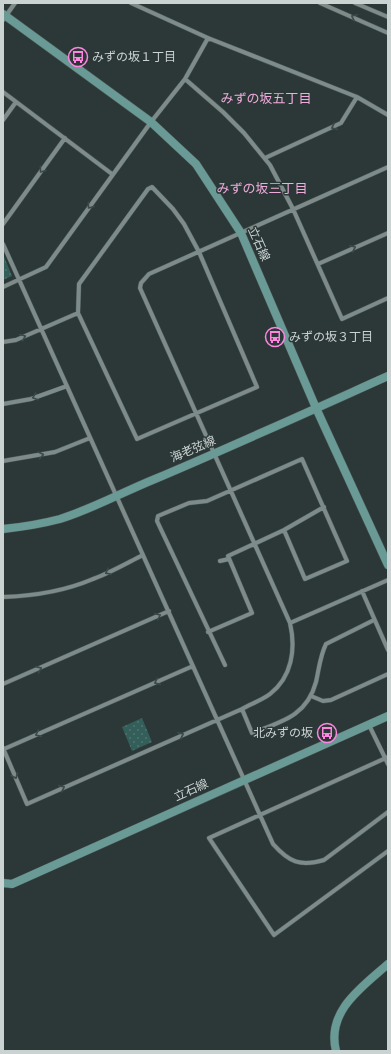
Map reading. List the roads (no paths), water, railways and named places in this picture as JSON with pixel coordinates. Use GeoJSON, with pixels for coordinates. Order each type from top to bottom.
{"type":"FeatureCollection","features":[{"type":"Feature","properties":{"kind":"street"},"geometry":{"type":"LineString","coordinates":[[4,16],[15,3]]}},
{"type":"Feature","properties":{"kind":"street"},"geometry":{"type":"LineString","coordinates":[[131,3],[208,38],[357,97],[388,114]]}},
{"type":"Feature","properties":{"kind":"street"},"geometry":{"type":"LineString","coordinates":[[320,3],[388,33]]}},
{"type":"Feature","properties":{"kind":"street"},"geometry":{"type":"LineString","coordinates":[[355,3],[388,18]]}},
{"type":"Feature","properties":{"kind":"street","name":"立石線"},"geometry":{"type":"LineString","coordinates":[[4,16],[151,122],[196,164],[241,233],[316,408],[388,565]]}},
{"type":"Feature","properties":{"kind":"street"},"geometry":{"type":"LineString","coordinates":[[3,287],[46,267],[112,174],[185,79],[208,38]]}},
{"type":"Feature","properties":{"kind":"street"},"geometry":{"type":"LineString","coordinates":[[185,79],[224,112],[265,158],[293,209],[342,319],[388,298]]}},
{"type":"Feature","properties":{"kind":"street"},"geometry":{"type":"LineString","coordinates":[[3,92],[112,174]]}},
{"type":"Feature","properties":{"kind":"street"},"geometry":{"type":"LineString","coordinates":[[265,158],[341,124],[357,97]]}},
{"type":"Feature","properties":{"kind":"street"},"geometry":{"type":"LineString","coordinates":[[3,120],[16,102]]}},
{"type":"Feature","properties":{"kind":"street"},"geometry":{"type":"LineString","coordinates":[[3,224],[65,138]]}},
{"type":"Feature","properties":{"kind":"street"},"geometry":{"type":"LineString","coordinates":[[193,666],[3,748],[27,804],[242,709],[270,694],[287,674],[292,655],[293,638],[290,623],[213,454],[140,288],[141,283],[149,274],[388,167]]}},
{"type":"Feature","properties":{"kind":"street"},"geometry":{"type":"LineString","coordinates":[[152,187],[173,209],[184,224],[198,252],[257,387],[137,439],[78,313],[79,284],[148,189],[152,187]]}},
{"type":"Feature","properties":{"kind":"street"},"geometry":{"type":"LineString","coordinates":[[318,264],[388,233]]}},
{"type":"Feature","properties":{"kind":"street"},"geometry":{"type":"LineString","coordinates":[[3,244],[273,844],[284,856],[297,862],[312,863],[324,860],[388,812]]}},
{"type":"Feature","properties":{"kind":"street"},"geometry":{"type":"LineString","coordinates":[[3,342],[16,340],[78,313]]}},
{"type":"Feature","properties":{"kind":"street","name":"海老弦線"},"geometry":{"type":"LineString","coordinates":[[3,529],[28,526],[60,519],[90,508],[116,495],[213,454],[388,376]]}},
{"type":"Feature","properties":{"kind":"street"},"geometry":{"type":"LineString","coordinates":[[3,404],[31,399],[67,386]]}},
{"type":"Feature","properties":{"kind":"street"},"geometry":{"type":"LineString","coordinates":[[3,462],[55,452],[90,438]]}},
{"type":"Feature","properties":{"kind":"street"},"geometry":{"type":"LineString","coordinates":[[225,665],[208,632],[157,521],[158,516],[189,503],[207,501],[302,459],[347,561],[305,579],[284,530]]}},
{"type":"Feature","properties":{"kind":"street"},"geometry":{"type":"LineString","coordinates":[[208,632],[252,613],[228,556],[284,530],[324,507]]}},
{"type":"Feature","properties":{"kind":"street"},"geometry":{"type":"LineString","coordinates":[[3,596],[22,596],[58,590],[93,580],[143,555]]}},
{"type":"Feature","properties":{"kind":"street"},"geometry":{"type":"LineString","coordinates":[[220,561],[229,559]]}},
{"type":"Feature","properties":{"kind":"street"},"geometry":{"type":"LineString","coordinates":[[290,623],[388,580]]}},
{"type":"Feature","properties":{"kind":"street"},"geometry":{"type":"LineString","coordinates":[[362,591],[388,650]]}},
{"type":"Feature","properties":{"kind":"street"},"geometry":{"type":"LineString","coordinates":[[3,684],[169,612]]}},
{"type":"Feature","properties":{"kind":"street"},"geometry":{"type":"LineString","coordinates":[[242,709],[252,733],[292,718],[311,696],[322,651],[326,644],[330,640],[374,620]]}},
{"type":"Feature","properties":{"kind":"street"},"geometry":{"type":"LineString","coordinates":[[311,696],[323,701],[331,700],[388,674]]}},
{"type":"Feature","properties":{"kind":"street","name":"立石線"},"geometry":{"type":"LineString","coordinates":[[3,883],[12,884],[388,716]]}},
{"type":"Feature","properties":{"kind":"street"},"geometry":{"type":"LineString","coordinates":[[368,724],[387,757],[388,764]]}},
{"type":"Feature","properties":{"kind":"street"},"geometry":{"type":"LineString","coordinates":[[387,757],[208,838],[274,935],[388,851]]}},
{"type":"Feature","properties":{"kind":"street"},"geometry":{"type":"LineString","coordinates":[[336,1051],[333,1040],[337,1019],[350,998],[388,964]]}},
{"type":"Feature","properties":{"kind":"place","name":"みずの坂１丁目"},"geometry":{"type":"Point","coordinates":[78,57]}},
{"type":"Feature","properties":{"kind":"place","name":"みずの坂３丁目"},"geometry":{"type":"Point","coordinates":[275,337]}},
{"type":"Feature","properties":{"kind":"place","name":"北みずの坂"},"geometry":{"type":"Point","coordinates":[327,733]}},
{"type":"Feature","properties":{"kind":"district","name":"みずの坂五丁目"},"geometry":{"type":"Point","coordinates":[266,98]}},
{"type":"Feature","properties":{"kind":"district","name":"みずの坂三丁目"},"geometry":{"type":"Point","coordinates":[262,188]}}]}
